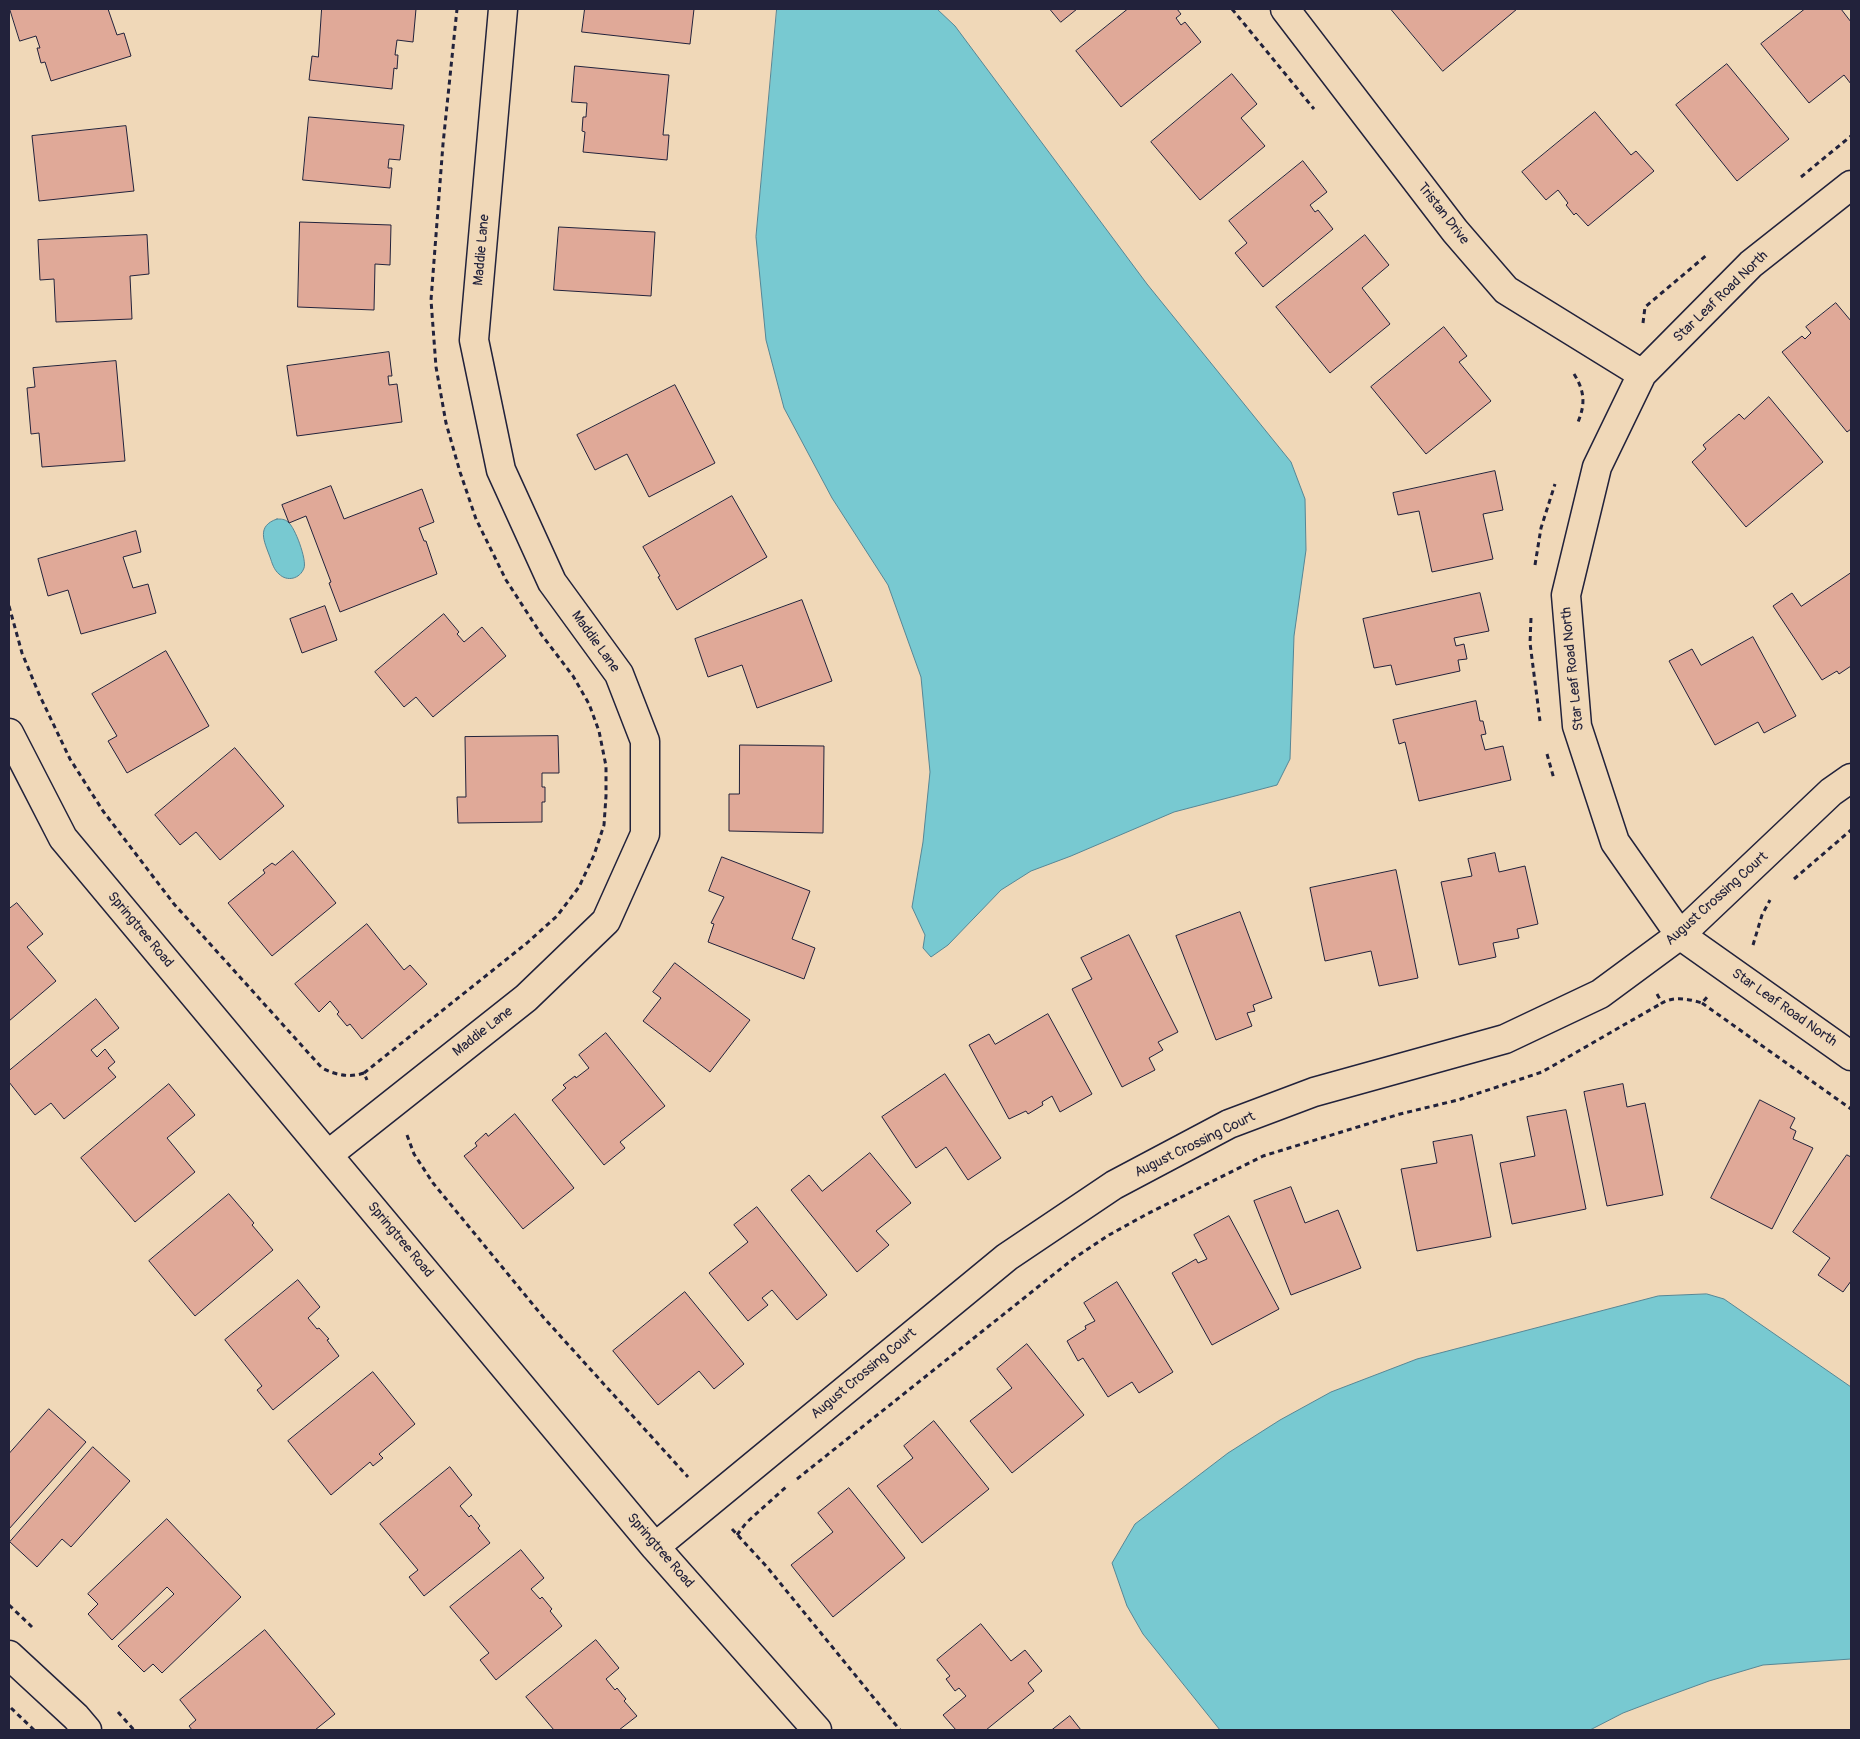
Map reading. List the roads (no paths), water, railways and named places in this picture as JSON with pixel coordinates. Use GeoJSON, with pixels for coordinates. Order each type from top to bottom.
{"type":"FeatureCollection","features":[{"type":"Feature","properties":{"kind":"street","name":"Maddie Lane"},"geometry":{"type":"LineString","coordinates":[[329,1154],[526,998],[606,921],[645,834],[645,741],[619,674],[552,582],[501,470],[474,340],[503,9]]}},
{"type":"Feature","properties":{"kind":"street","name":"Tristan Drive"},"geometry":{"type":"LineString","coordinates":[[1285,9],[1455,231],[1506,290],[1642,374]]}},
{"type":"Feature","properties":{"kind":"street","name":"Star Leaf Road North"},"geometry":{"type":"LineString","coordinates":[[1851,184],[1751,264],[1642,374],[1597,467],[1566,595],[1577,726],[1615,842],[1680,935],[1851,1056]]}},
{"type":"Feature","properties":{"kind":"street","name":"Springtree Road"},"geometry":{"type":"LineString","coordinates":[[9,733],[63,838],[329,1154],[655,1547],[817,1730]]}},
{"type":"Feature","properties":{"kind":"street","name":"August Crossing Court"},"geometry":{"type":"LineString","coordinates":[[655,1547],[1007,1256],[1114,1185],[1229,1124],[1314,1092],[1505,1039],[1600,994],[1680,935],[1831,792],[1851,778]]}},
{"type":"Feature","properties":{"kind":"street"},"geometry":{"type":"LineString","coordinates":[[9,1655],[76,1717],[87,1730]]}},
{"type":"Feature","properties":{"kind":"water"},"geometry":{"type":"Polygon","coordinates":[[[777,9],[937,9],[955,26],[1147,284],[1291,462],[1305,499],[1306,550],[1294,636],[1290,759],[1277,785],[1174,812],[1031,871],[1001,890],[948,945],[931,957],[923,948],[925,935],[912,907],[923,842],[930,772],[921,677],[888,585],[832,498],[784,408],[766,340],[756,237],[777,9]]]}},
{"type":"Feature","properties":{"kind":"water"},"geometry":{"type":"Polygon","coordinates":[[[277,519],[286,520],[291,525],[302,551],[304,568],[300,575],[289,579],[282,576],[272,564],[263,535],[266,526],[277,519]]]}},
{"type":"Feature","properties":{"kind":"water"},"geometry":{"type":"Polygon","coordinates":[[[1707,1294],[1724,1299],[1851,1387],[1851,1659],[1763,1665],[1709,1681],[1657,1700],[1623,1713],[1590,1730],[1220,1730],[1143,1634],[1127,1606],[1112,1563],[1135,1524],[1228,1453],[1280,1420],[1331,1392],[1417,1359],[1658,1296],[1707,1294]]]}}]}
